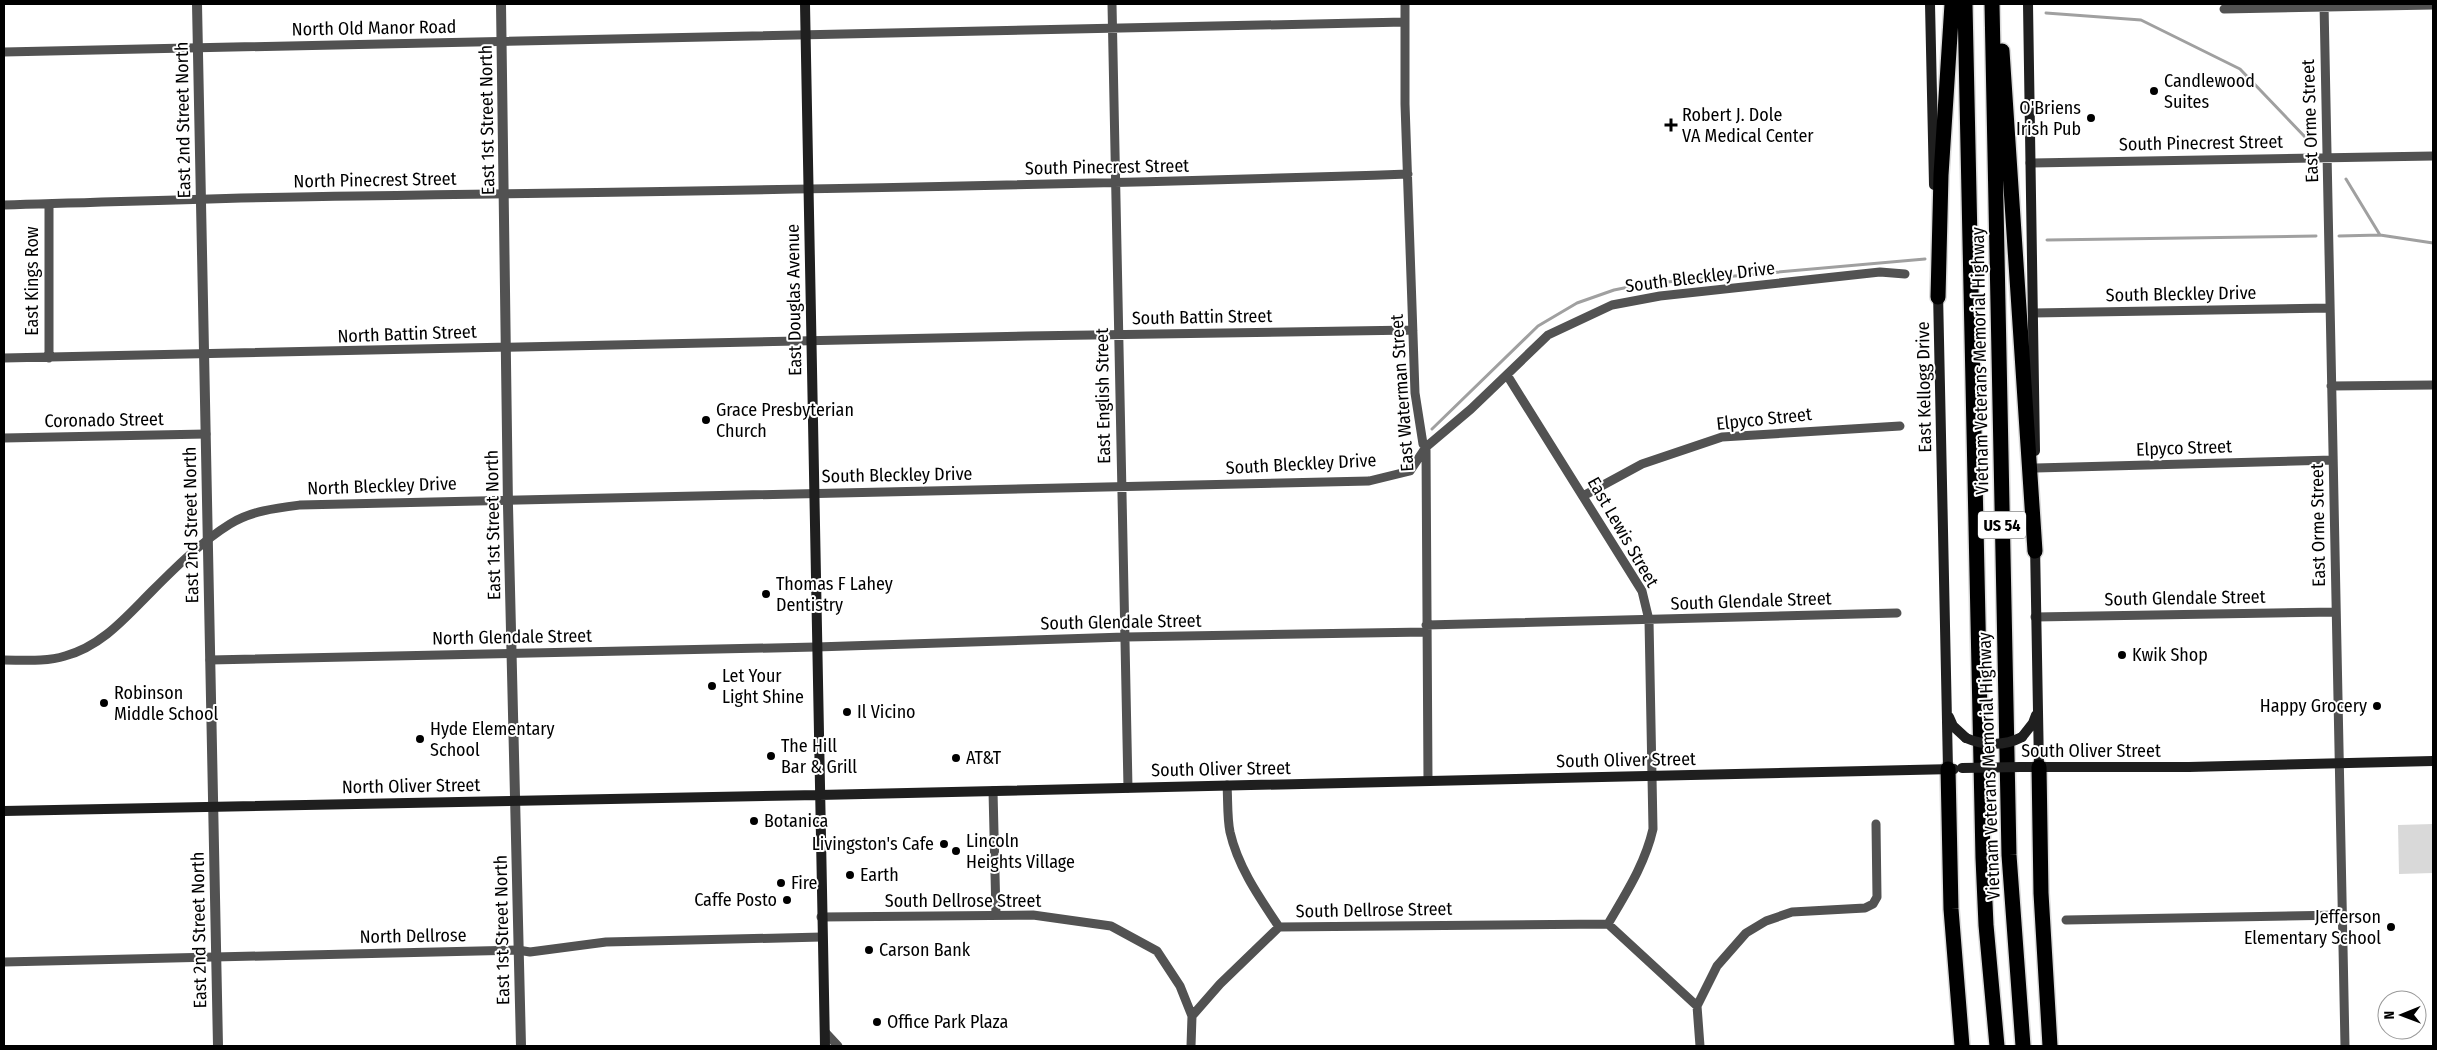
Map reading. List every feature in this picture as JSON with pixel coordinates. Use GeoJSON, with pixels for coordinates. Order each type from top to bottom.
{"type":"FeatureCollection","features":[{"type":"Feature","properties":{"kind":"highway"},"geometry":{"type":"LineString","coordinates":[[1938,297],[1941,175],[1952,4]]}},
{"type":"Feature","properties":{"kind":"highway","name":"Vietnam Veterans Memorial Highway"},"geometry":{"type":"LineString","coordinates":[[1966,4],[1982,829],[1986,925],[1997,1046]]}},
{"type":"Feature","properties":{"kind":"highway","name":"Vietnam Veterans Memorial Highway"},"geometry":{"type":"LineString","coordinates":[[1992,4],[2008,855],[2023,1046]]}},
{"type":"Feature","properties":{"kind":"highway"},"geometry":{"type":"LineString","coordinates":[[1999,4],[2035,551]]}},
{"type":"Feature","properties":{"kind":"highway"},"geometry":{"type":"LineString","coordinates":[[2039,766],[2044,976],[2050,1046]]}},
{"type":"Feature","properties":{"kind":"highway"},"geometry":{"type":"LineString","coordinates":[[1955,768],[1951,910],[1962,1046]]}},
{"type":"Feature","properties":{"kind":"main road","name":"East Douglas Avenue"},"geometry":{"type":"LineString","coordinates":[[805,4],[807,189],[825,1046]]}},
{"type":"Feature","properties":{"kind":"main road","name":"East Kellogg Drive"},"geometry":{"type":"LineString","coordinates":[[1930,4],[1947,714],[1955,768]]}},
{"type":"Feature","properties":{"kind":"main road"},"geometry":{"type":"LineString","coordinates":[[2028,4],[2036,468],[2035,617],[2039,766]]}},
{"type":"Feature","properties":{"kind":"main road"},"geometry":{"type":"LineString","coordinates":[[1947,714],[1953,726],[1966,738],[1984,744],[2004,744],[2022,738],[2033,723],[2037,713]]}},
{"type":"Feature","properties":{"kind":"main road","name":"South Oliver Street"},"geometry":{"type":"LineString","coordinates":[[819,795],[2039,766],[2189,767],[2433,762]]}},
{"type":"Feature","properties":{"kind":"main road","name":"North Oliver Street"},"geometry":{"type":"LineString","coordinates":[[4,811],[819,795]]}},
{"type":"Feature","properties":{"kind":"street","name":"East 2nd Street North"},"geometry":{"type":"LineString","coordinates":[[197,4],[218,1046]]}},
{"type":"Feature","properties":{"kind":"street","name":"East 1st Street North"},"geometry":{"type":"LineString","coordinates":[[501,4],[508,499],[521,1046]]}},
{"type":"Feature","properties":{"kind":"street","name":"East English Street"},"geometry":{"type":"LineString","coordinates":[[1112,4],[1128,788]]}},
{"type":"Feature","properties":{"kind":"street","name":"East Waterman Street"},"geometry":{"type":"LineString","coordinates":[[1405,4],[1415,393],[1423,444],[1426,447],[1428,781]]}},
{"type":"Feature","properties":{"kind":"street"},"geometry":{"type":"LineString","coordinates":[[2224,9],[2433,5]]}},
{"type":"Feature","properties":{"kind":"street","name":"East Orme Street"},"geometry":{"type":"LineString","coordinates":[[2324,6],[2345,1046]]}},
{"type":"Feature","properties":{"kind":"street","name":"North Old Manor Road"},"geometry":{"type":"LineString","coordinates":[[4,52],[1112,30],[1405,22]]}},
{"type":"Feature","properties":{"kind":"street","name":"South Pinecrest Street"},"geometry":{"type":"LineString","coordinates":[[2030,163],[2433,156]]}},
{"type":"Feature","properties":{"kind":"street","name":"South Pinecrest Street"},"geometry":{"type":"LineString","coordinates":[[807,189],[1115,184],[1408,174]]}},
{"type":"Feature","properties":{"kind":"street","name":"North Pinecrest Street"},"geometry":{"type":"LineString","coordinates":[[4,205],[357,196],[807,189]]}},
{"type":"Feature","properties":{"kind":"street","name":"East Kings Row"},"geometry":{"type":"LineString","coordinates":[[49,204],[49,358]]}},
{"type":"Feature","properties":{"kind":"street","name":"South Bleckley Drive"},"geometry":{"type":"LineString","coordinates":[[813,493],[1121,488],[1369,481],[1410,471],[1426,447],[1472,409],[1548,335],[1612,304],[1660,296],[1880,272],[1905,274]]}},
{"type":"Feature","properties":{"kind":"street","name":"South Bleckley Drive"},"geometry":{"type":"LineString","coordinates":[[2033,314],[2330,308]]}},
{"type":"Feature","properties":{"kind":"street","name":"South Battin Street"},"geometry":{"type":"LineString","coordinates":[[811,342],[1413,330]]}},
{"type":"Feature","properties":{"kind":"street","name":"North Battin Street"},"geometry":{"type":"LineString","coordinates":[[4,358],[811,342]]}},
{"type":"Feature","properties":{"kind":"street","name":"East Lewis Street"},"geometry":{"type":"LineString","coordinates":[[1507,375],[1642,591],[1649,620],[1653,828],[1648,848],[1638,873],[1608,924]]}},
{"type":"Feature","properties":{"kind":"street"},"geometry":{"type":"LineString","coordinates":[[2331,386],[2433,385]]}},
{"type":"Feature","properties":{"kind":"street","name":"Elpyco Street"},"geometry":{"type":"LineString","coordinates":[[1583,496],[1642,464],[1722,437],[1900,426]]}},
{"type":"Feature","properties":{"kind":"street","name":"Coronado Street"},"geometry":{"type":"LineString","coordinates":[[4,438],[206,434]]}},
{"type":"Feature","properties":{"kind":"street","name":"Elpyco Street"},"geometry":{"type":"LineString","coordinates":[[2036,468],[2333,460]]}},
{"type":"Feature","properties":{"kind":"street","name":"North Bleckley Drive"},"geometry":{"type":"LineString","coordinates":[[4,660],[64,656],[109,634],[173,570],[207,540],[232,523],[262,510],[300,504],[813,493]]}},
{"type":"Feature","properties":{"kind":"street","name":"South Glendale Street"},"geometry":{"type":"LineString","coordinates":[[2035,617],[2336,612]]}},
{"type":"Feature","properties":{"kind":"street","name":"South Glendale Street"},"geometry":{"type":"LineString","coordinates":[[816,647],[1897,613]]}},
{"type":"Feature","properties":{"kind":"street","name":"North Glendale Street"},"geometry":{"type":"LineString","coordinates":[[210,660],[512,652],[816,647]]}},
{"type":"Feature","properties":{"kind":"street"},"geometry":{"type":"LineString","coordinates":[[1228,786],[1230,830],[1239,860],[1258,897],[1279,927]]}},
{"type":"Feature","properties":{"kind":"street"},"geometry":{"type":"LineString","coordinates":[[993,791],[996,915]]}},
{"type":"Feature","properties":{"kind":"street"},"geometry":{"type":"LineString","coordinates":[[1700,1046],[1697,1006],[1717,966],[1746,933],[1766,921],[1792,912],[1814,909],[1865,908],[1873,904],[1877,897],[1876,824]]}},
{"type":"Feature","properties":{"kind":"street","name":"South Dellrose Street"},"geometry":{"type":"LineString","coordinates":[[821,917],[1033,915],[1111,926],[1157,951],[1180,986],[1192,1016],[1220,984],[1279,927],[1608,924]]}},
{"type":"Feature","properties":{"kind":"street"},"geometry":{"type":"LineString","coordinates":[[2066,920],[2343,916]]}},
{"type":"Feature","properties":{"kind":"street"},"geometry":{"type":"LineString","coordinates":[[1608,924],[1697,1006]]}},
{"type":"Feature","properties":{"kind":"street","name":"North Dellrose"},"geometry":{"type":"LineString","coordinates":[[4,962],[518,950],[530,952],[606,942],[822,937]]}},
{"type":"Feature","properties":{"kind":"street"},"geometry":{"type":"LineString","coordinates":[[1191,1046],[1192,1016]]}},
{"type":"Feature","properties":{"kind":"street"},"geometry":{"type":"LineString","coordinates":[[825,1032],[838,1046]]}},
{"type":"Feature","properties":{"kind":"shaded area"},"geometry":{"type":"Polygon","coordinates":[[[2433,824],[2433,873],[2399,874],[2398,825],[2433,824]]]}},
{"type":"Feature","properties":{"kind":"waterway"},"geometry":{"type":"LineString","coordinates":[[2046,13],[2141,20],[2240,69],[2306,138]]}},
{"type":"Feature","properties":{"kind":"waterway"},"geometry":{"type":"LineString","coordinates":[[2346,179],[2380,235]]}},
{"type":"Feature","properties":{"kind":"waterway"},"geometry":{"type":"LineString","coordinates":[[2339,236],[2380,235],[2433,243]]}},
{"type":"Feature","properties":{"kind":"waterway"},"geometry":{"type":"LineString","coordinates":[[2047,240],[2316,236]]}},
{"type":"Feature","properties":{"kind":"waterway"},"geometry":{"type":"LineString","coordinates":[[1432,429],[1538,326],[1577,303],[1614,290],[1644,284],[1925,259]]}},
{"type":"Feature","properties":{"kind":"place","name":"Candlewood Suites"},"geometry":{"type":"Point","coordinates":[2154,91]}},
{"type":"Feature","properties":{"kind":"place","name":"O'Briens Irish Pub"},"geometry":{"type":"Point","coordinates":[2091,118]}},
{"type":"Feature","properties":{"kind":"place","name":"Robert J. Dole VA Medical Center"},"geometry":{"type":"Point","coordinates":[1671,125]}},
{"type":"Feature","properties":{"kind":"place","name":"Grace Presbyterian Church"},"geometry":{"type":"Point","coordinates":[706,420]}},
{"type":"Feature","properties":{"kind":"place","name":"Thomas F Lahey Dentistry"},"geometry":{"type":"Point","coordinates":[766,594]}},
{"type":"Feature","properties":{"kind":"place","name":"Kwik Shop"},"geometry":{"type":"Point","coordinates":[2122,655]}},
{"type":"Feature","properties":{"kind":"place","name":"Let Your Light Shine"},"geometry":{"type":"Point","coordinates":[712,686]}},
{"type":"Feature","properties":{"kind":"place","name":"Robinson Middle School"},"geometry":{"type":"Point","coordinates":[104,703]}},
{"type":"Feature","properties":{"kind":"place","name":"Happy Grocery"},"geometry":{"type":"Point","coordinates":[2377,706]}},
{"type":"Feature","properties":{"kind":"place","name":"Il Vicino"},"geometry":{"type":"Point","coordinates":[847,712]}},
{"type":"Feature","properties":{"kind":"place","name":"Hyde Elementary School"},"geometry":{"type":"Point","coordinates":[420,739]}},
{"type":"Feature","properties":{"kind":"place","name":"The Hill Bar & Grill"},"geometry":{"type":"Point","coordinates":[771,756]}},
{"type":"Feature","properties":{"kind":"place","name":"AT&T"},"geometry":{"type":"Point","coordinates":[956,758]}},
{"type":"Feature","properties":{"kind":"place","name":"Botanica"},"geometry":{"type":"Point","coordinates":[754,821]}},
{"type":"Feature","properties":{"kind":"place","name":"Livingston's Cafe"},"geometry":{"type":"Point","coordinates":[944,844]}},
{"type":"Feature","properties":{"kind":"place","name":"Lincoln Heights Village"},"geometry":{"type":"Point","coordinates":[956,851]}},
{"type":"Feature","properties":{"kind":"place","name":"Earth"},"geometry":{"type":"Point","coordinates":[850,875]}},
{"type":"Feature","properties":{"kind":"place","name":"Fire"},"geometry":{"type":"Point","coordinates":[781,883]}},
{"type":"Feature","properties":{"kind":"place","name":"Caffe Posto"},"geometry":{"type":"Point","coordinates":[787,900]}},
{"type":"Feature","properties":{"kind":"place","name":"Jefferson Elementary School"},"geometry":{"type":"Point","coordinates":[2391,927]}},
{"type":"Feature","properties":{"kind":"place","name":"Carson Bank"},"geometry":{"type":"Point","coordinates":[869,950]}},
{"type":"Feature","properties":{"kind":"place","name":"Office Park Plaza"},"geometry":{"type":"Point","coordinates":[877,1022]}}]}
